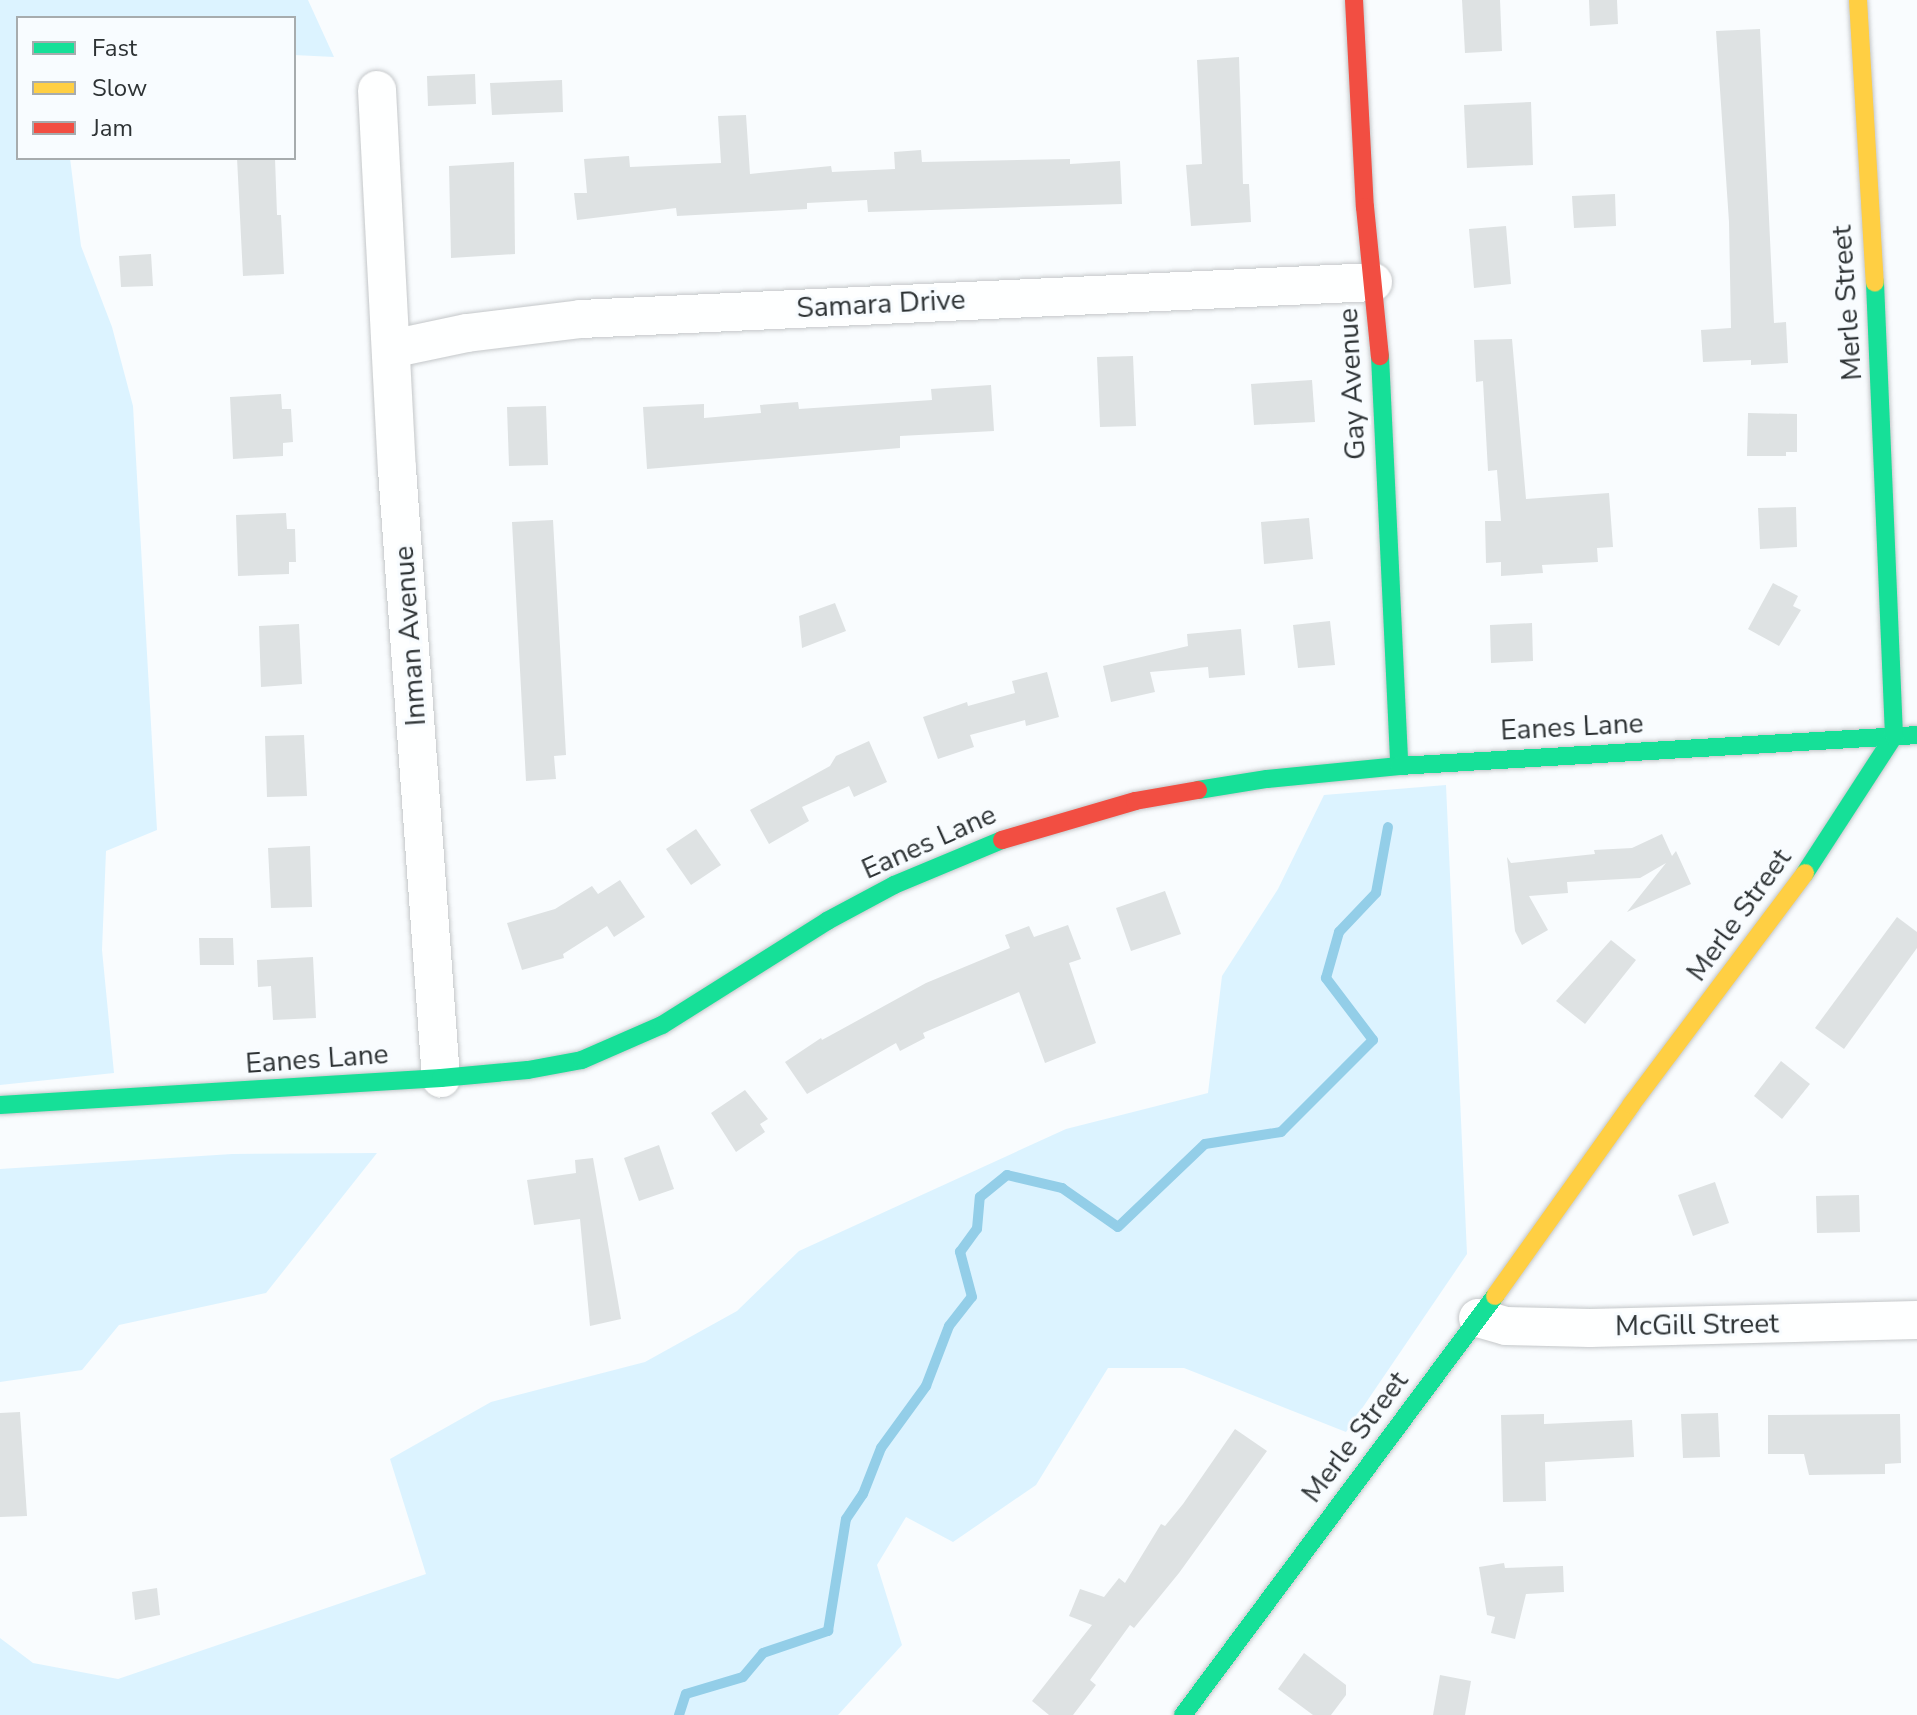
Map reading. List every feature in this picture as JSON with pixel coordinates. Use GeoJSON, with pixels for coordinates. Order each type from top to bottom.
{"type":"FeatureCollection","features":[{"type":"Feature","properties":{"kind":"street","name":"Gay Avenue"},"geometry":{"type":"LineString","coordinates":[[1354,0],[1365,207],[1373,282],[1399,766]]}},
{"type":"Feature","properties":{"kind":"street","name":"Merle Street"},"geometry":{"type":"LineString","coordinates":[[1183,1715],[1478,1318],[1631,1105],[1789,898],[1894,736],[1884,554],[1881,379],[1858,0]]}},
{"type":"Feature","properties":{"kind":"street","name":"Inman Avenue"},"geometry":{"type":"LineString","coordinates":[[377,90],[391,349],[441,1078]]}},
{"type":"Feature","properties":{"kind":"street","name":"Samara Drive"},"geometry":{"type":"LineString","coordinates":[[391,349],[467,333],[581,319],[1373,282]]}},
{"type":"Feature","properties":{"kind":"street","name":"Eanes Lane"},"geometry":{"type":"LineString","coordinates":[[0,1105],[143,1099],[441,1078],[528,1070],[602,1053],[662,1025],[827,921],[894,885],[1034,828],[1149,798],[1267,779],[1399,766],[1917,735]]}},
{"type":"Feature","properties":{"kind":"street","name":"McGill Street"},"geometry":{"type":"LineString","coordinates":[[1478,1318],[1506,1326],[1590,1328],[1917,1320]]}},
{"type":"Feature","properties":{"kind":"shaded area"},"geometry":{"type":"Polygon","coordinates":[[[0,0],[308,0],[334,57],[296,55],[296,16],[16,16],[16,160],[70,160],[81,246],[112,327],[133,406],[157,830],[106,851],[102,950],[114,1073],[0,1085],[0,0]]]}},
{"type":"Feature","properties":{"kind":"shaded area"},"geometry":{"type":"Polygon","coordinates":[[[1446,785],[1467,1254],[1346,1432],[1184,1368],[1108,1368],[1036,1485],[953,1542],[906,1517],[877,1565],[902,1645],[838,1715],[0,1715],[0,1638],[33,1663],[118,1679],[426,1574],[390,1459],[491,1402],[645,1362],[737,1311],[799,1251],[1066,1129],[1208,1093],[1222,976],[1278,889],[1324,795],[1446,785]]]}},
{"type":"Feature","properties":{"kind":"shaded area"},"geometry":{"type":"Polygon","coordinates":[[[377,1153],[266,1293],[119,1325],[82,1370],[0,1382],[0,1169],[232,1154],[377,1153]]]}},
{"type":"Feature","properties":{"kind":"building"},"geometry":{"type":"Polygon","coordinates":[[[1462,0],[1500,0],[1502,51],[1465,53],[1462,0]]]}},
{"type":"Feature","properties":{"kind":"building"},"geometry":{"type":"Polygon","coordinates":[[[1589,0],[1617,0],[1618,24],[1590,26],[1589,0]]]}},
{"type":"Feature","properties":{"kind":"building"},"geometry":{"type":"Polygon","coordinates":[[[1760,29],[1774,323],[1786,322],[1788,363],[1751,365],[1751,360],[1703,362],[1701,330],[1731,328],[1729,222],[1716,31],[1760,29]]]}},
{"type":"Feature","properties":{"kind":"building"},"geometry":{"type":"Polygon","coordinates":[[[1239,57],[1243,184],[1249,184],[1251,222],[1191,226],[1186,165],[1202,164],[1197,60],[1239,57]]]}},
{"type":"Feature","properties":{"kind":"building"},"geometry":{"type":"Polygon","coordinates":[[[475,74],[476,104],[428,106],[427,76],[475,74]]]}},
{"type":"Feature","properties":{"kind":"building"},"geometry":{"type":"Polygon","coordinates":[[[562,80],[563,112],[492,115],[490,83],[562,80]]]}},
{"type":"Feature","properties":{"kind":"building"},"geometry":{"type":"Polygon","coordinates":[[[1531,102],[1533,165],[1467,168],[1464,105],[1531,102]]]}},
{"type":"Feature","properties":{"kind":"building"},"geometry":{"type":"Polygon","coordinates":[[[746,115],[750,174],[831,166],[832,172],[895,169],[894,152],[921,150],[922,162],[1070,159],[1070,164],[1120,161],[1122,204],[868,212],[867,200],[807,203],[807,209],[677,216],[676,208],[577,220],[574,193],[587,193],[584,159],[629,156],[630,167],[721,163],[718,116],[746,115]]]}},
{"type":"Feature","properties":{"kind":"building"},"geometry":{"type":"Polygon","coordinates":[[[237,160],[275,160],[284,274],[243,276],[237,160]]]}},
{"type":"Feature","properties":{"kind":"building"},"geometry":{"type":"Polygon","coordinates":[[[514,162],[515,254],[451,258],[449,166],[514,162]]]}},
{"type":"Feature","properties":{"kind":"building"},"geometry":{"type":"Polygon","coordinates":[[[1615,194],[1616,226],[1574,228],[1572,196],[1615,194]]]}},
{"type":"Feature","properties":{"kind":"building"},"geometry":{"type":"Polygon","coordinates":[[[1506,226],[1511,284],[1474,288],[1469,229],[1506,226]]]}},
{"type":"Feature","properties":{"kind":"building"},"geometry":{"type":"Polygon","coordinates":[[[151,254],[153,286],[121,287],[119,256],[151,254]]]}},
{"type":"Feature","properties":{"kind":"building"},"geometry":{"type":"Polygon","coordinates":[[[1512,339],[1526,499],[1609,493],[1613,547],[1597,548],[1598,562],[1542,565],[1543,573],[1501,576],[1501,562],[1486,563],[1485,521],[1501,521],[1497,470],[1488,471],[1483,381],[1476,382],[1474,340],[1512,339]]]}},
{"type":"Feature","properties":{"kind":"building"},"geometry":{"type":"Polygon","coordinates":[[[1133,356],[1136,426],[1100,427],[1097,357],[1133,356]]]}},
{"type":"Feature","properties":{"kind":"building"},"geometry":{"type":"Polygon","coordinates":[[[1312,380],[1315,422],[1254,425],[1251,384],[1312,380]]]}},
{"type":"Feature","properties":{"kind":"building"},"geometry":{"type":"Polygon","coordinates":[[[991,385],[994,431],[900,436],[900,448],[647,469],[643,407],[704,404],[704,418],[761,413],[760,405],[798,402],[799,409],[932,400],[931,389],[991,385]]]}},
{"type":"Feature","properties":{"kind":"building"},"geometry":{"type":"Polygon","coordinates":[[[281,394],[282,409],[291,409],[293,442],[283,443],[283,456],[233,459],[230,397],[281,394]]]}},
{"type":"Feature","properties":{"kind":"building"},"geometry":{"type":"Polygon","coordinates":[[[546,406],[548,465],[509,466],[507,407],[546,406]]]}},
{"type":"Feature","properties":{"kind":"building"},"geometry":{"type":"Polygon","coordinates":[[[1748,413],[1797,414],[1797,452],[1786,452],[1786,456],[1747,456],[1748,413]]]}},
{"type":"Feature","properties":{"kind":"building"},"geometry":{"type":"Polygon","coordinates":[[[1796,507],[1797,547],[1760,549],[1758,508],[1796,507]]]}},
{"type":"Feature","properties":{"kind":"building"},"geometry":{"type":"Polygon","coordinates":[[[286,513],[287,529],[295,529],[296,562],[289,562],[289,574],[238,576],[236,515],[286,513]]]}},
{"type":"Feature","properties":{"kind":"building"},"geometry":{"type":"Polygon","coordinates":[[[1309,518],[1313,559],[1264,564],[1261,522],[1309,518]]]}},
{"type":"Feature","properties":{"kind":"building"},"geometry":{"type":"Polygon","coordinates":[[[553,520],[566,755],[554,756],[556,779],[526,781],[512,522],[553,520]]]}},
{"type":"Feature","properties":{"kind":"building"},"geometry":{"type":"Polygon","coordinates":[[[1773,583],[1798,596],[1793,606],[1801,610],[1779,646],[1748,629],[1773,583]]]}},
{"type":"Feature","properties":{"kind":"building"},"geometry":{"type":"Polygon","coordinates":[[[835,603],[846,631],[802,648],[799,616],[835,603]]]}},
{"type":"Feature","properties":{"kind":"building"},"geometry":{"type":"Polygon","coordinates":[[[1330,621],[1335,665],[1298,668],[1293,625],[1330,621]]]}},
{"type":"Feature","properties":{"kind":"building"},"geometry":{"type":"Polygon","coordinates":[[[1532,623],[1533,661],[1491,663],[1490,625],[1532,623]]]}},
{"type":"Feature","properties":{"kind":"building"},"geometry":{"type":"Polygon","coordinates":[[[299,624],[302,684],[261,687],[259,626],[299,624]]]}},
{"type":"Feature","properties":{"kind":"building"},"geometry":{"type":"Polygon","coordinates":[[[1241,629],[1245,675],[1209,678],[1208,667],[1150,672],[1155,692],[1111,702],[1103,666],[1188,646],[1187,634],[1241,629]]]}},
{"type":"Feature","properties":{"kind":"building"},"geometry":{"type":"Polygon","coordinates":[[[1047,672],[1059,717],[1026,726],[1025,720],[970,735],[974,747],[938,759],[923,717],[967,702],[968,706],[1015,693],[1012,681],[1047,672]]]}},
{"type":"Feature","properties":{"kind":"building"},"geometry":{"type":"Polygon","coordinates":[[[304,735],[307,796],[267,797],[265,736],[304,735]]]}},
{"type":"Feature","properties":{"kind":"building"},"geometry":{"type":"Polygon","coordinates":[[[869,741],[887,782],[854,797],[849,786],[802,807],[809,821],[769,844],[750,810],[830,766],[836,756],[869,741]]]}},
{"type":"Feature","properties":{"kind":"building"},"geometry":{"type":"Polygon","coordinates":[[[696,829],[721,865],[691,885],[666,849],[696,829]]]}},
{"type":"Feature","properties":{"kind":"building"},"geometry":{"type":"Polygon","coordinates":[[[1662,834],[1672,856],[1676,851],[1691,884],[1627,912],[1666,863],[1640,878],[1567,882],[1568,893],[1529,896],[1548,930],[1522,945],[1515,931],[1507,857],[1511,863],[1595,854],[1594,850],[1632,848],[1662,834]]]}},
{"type":"Feature","properties":{"kind":"building"},"geometry":{"type":"Polygon","coordinates":[[[310,846],[312,907],[271,908],[268,848],[310,846]]]}},
{"type":"Feature","properties":{"kind":"building"},"geometry":{"type":"Polygon","coordinates":[[[620,880],[645,917],[614,937],[607,926],[563,954],[564,958],[522,970],[507,923],[555,909],[592,886],[598,894],[620,880]]]}},
{"type":"Feature","properties":{"kind":"building"},"geometry":{"type":"Polygon","coordinates":[[[1165,891],[1181,934],[1131,951],[1116,908],[1165,891]]]}},
{"type":"Feature","properties":{"kind":"building"},"geometry":{"type":"Polygon","coordinates":[[[1897,917],[1917,932],[1917,948],[1844,1049],[1815,1028],[1897,917]]]}},
{"type":"Feature","properties":{"kind":"building"},"geometry":{"type":"Polygon","coordinates":[[[1068,925],[1081,959],[1069,963],[1096,1043],[1045,1063],[1019,992],[923,1033],[925,1038],[900,1051],[896,1043],[807,1094],[785,1062],[821,1038],[926,983],[1010,948],[1005,935],[1029,926],[1034,937],[1068,925]]]}},
{"type":"Feature","properties":{"kind":"building"},"geometry":{"type":"Polygon","coordinates":[[[199,938],[233,938],[234,965],[200,965],[199,938]]]}},
{"type":"Feature","properties":{"kind":"building"},"geometry":{"type":"Polygon","coordinates":[[[1611,940],[1636,960],[1585,1024],[1556,1001],[1611,940]]]}},
{"type":"Feature","properties":{"kind":"building"},"geometry":{"type":"Polygon","coordinates":[[[313,957],[316,1018],[273,1020],[271,986],[258,987],[257,960],[313,957]]]}},
{"type":"Feature","properties":{"kind":"building"},"geometry":{"type":"Polygon","coordinates":[[[1781,1061],[1810,1084],[1782,1119],[1754,1096],[1781,1061]]]}},
{"type":"Feature","properties":{"kind":"building"},"geometry":{"type":"Polygon","coordinates":[[[745,1090],[768,1119],[760,1124],[765,1132],[736,1152],[711,1113],[745,1090]]]}},
{"type":"Feature","properties":{"kind":"building"},"geometry":{"type":"Polygon","coordinates":[[[659,1145],[674,1189],[639,1201],[624,1158],[659,1145]]]}},
{"type":"Feature","properties":{"kind":"building"},"geometry":{"type":"Polygon","coordinates":[[[593,1158],[621,1319],[590,1326],[580,1219],[534,1225],[527,1180],[576,1173],[575,1160],[593,1158]]]}},
{"type":"Feature","properties":{"kind":"building"},"geometry":{"type":"Polygon","coordinates":[[[1715,1182],[1729,1223],[1693,1236],[1678,1195],[1715,1182]]]}},
{"type":"Feature","properties":{"kind":"building"},"geometry":{"type":"Polygon","coordinates":[[[1859,1195],[1860,1232],[1817,1233],[1816,1196],[1859,1195]]]}},
{"type":"Feature","properties":{"kind":"building"},"geometry":{"type":"Polygon","coordinates":[[[20,1412],[27,1516],[0,1517],[0,1413],[20,1412]]]}},
{"type":"Feature","properties":{"kind":"building"},"geometry":{"type":"Polygon","coordinates":[[[1718,1413],[1720,1457],[1683,1458],[1681,1414],[1718,1413]]]}},
{"type":"Feature","properties":{"kind":"building"},"geometry":{"type":"Polygon","coordinates":[[[1544,1414],[1544,1424],[1632,1420],[1634,1457],[1545,1462],[1546,1501],[1503,1502],[1501,1415],[1544,1414]]]}},
{"type":"Feature","properties":{"kind":"building"},"geometry":{"type":"Polygon","coordinates":[[[1900,1414],[1901,1463],[1885,1464],[1885,1474],[1809,1475],[1804,1454],[1768,1454],[1768,1415],[1900,1414]]]}},
{"type":"Feature","properties":{"kind":"building"},"geometry":{"type":"Polygon","coordinates":[[[1235,1429],[1267,1451],[1179,1573],[1134,1628],[1130,1625],[1090,1680],[1096,1685],[1073,1715],[1049,1715],[1032,1701],[1092,1625],[1069,1616],[1080,1589],[1104,1597],[1119,1578],[1125,1583],[1161,1524],[1165,1526],[1183,1504],[1235,1429]]]}},
{"type":"Feature","properties":{"kind":"building"},"geometry":{"type":"Polygon","coordinates":[[[1504,1563],[1505,1568],[1563,1566],[1564,1592],[1526,1594],[1515,1639],[1491,1633],[1495,1617],[1487,1615],[1479,1567],[1504,1563]]]}},
{"type":"Feature","properties":{"kind":"building"},"geometry":{"type":"Polygon","coordinates":[[[157,1588],[160,1615],[135,1620],[132,1592],[157,1588]]]}},
{"type":"Feature","properties":{"kind":"building"},"geometry":{"type":"Polygon","coordinates":[[[1304,1653],[1346,1685],[1346,1695],[1331,1715],[1313,1715],[1278,1689],[1304,1653]]]}},
{"type":"Feature","properties":{"kind":"building"},"geometry":{"type":"Polygon","coordinates":[[[1440,1675],[1471,1681],[1465,1715],[1433,1715],[1440,1675]]]}},
{"type":"Feature","properties":{"kind":"waterway"},"geometry":{"type":"LineString","coordinates":[[679,1715],[686,1694],[743,1677],[763,1653],[828,1631],[846,1519],[863,1494],[881,1448],[926,1386],[949,1326],[972,1297],[960,1252],[977,1229],[980,1197],[1007,1175],[1062,1188],[1118,1227],[1205,1144],[1281,1132],[1373,1040],[1326,978],[1339,932],[1376,893],[1388,827]]}},
{"type":"Feature","properties":{"kind":"traffic: fast"},"geometry":{"type":"LineString","coordinates":[[1805,873],[1894,736],[1875,282]]}},
{"type":"Feature","properties":{"kind":"traffic: fast"},"geometry":{"type":"LineString","coordinates":[[1380,356],[1399,766]]}},
{"type":"Feature","properties":{"kind":"traffic: fast"},"geometry":{"type":"LineString","coordinates":[[1198,790],[1267,779],[1399,766],[1917,735]]}},
{"type":"Feature","properties":{"kind":"traffic: fast"},"geometry":{"type":"LineString","coordinates":[[0,1105],[441,1078],[528,1070],[582,1060],[662,1025],[827,921],[894,885],[1002,840]]}},
{"type":"Feature","properties":{"kind":"traffic: fast"},"geometry":{"type":"LineString","coordinates":[[1183,1715],[1495,1296]]}},
{"type":"Feature","properties":{"kind":"traffic: slow"},"geometry":{"type":"LineString","coordinates":[[1858,0],[1875,282]]}},
{"type":"Feature","properties":{"kind":"traffic: slow"},"geometry":{"type":"LineString","coordinates":[[1495,1296],[1631,1105],[1805,873]]}},
{"type":"Feature","properties":{"kind":"traffic: jam"},"geometry":{"type":"LineString","coordinates":[[1354,0],[1365,207],[1380,356]]}},
{"type":"Feature","properties":{"kind":"traffic: jam"},"geometry":{"type":"LineString","coordinates":[[1002,840],[1135,801],[1198,790]]}}]}
